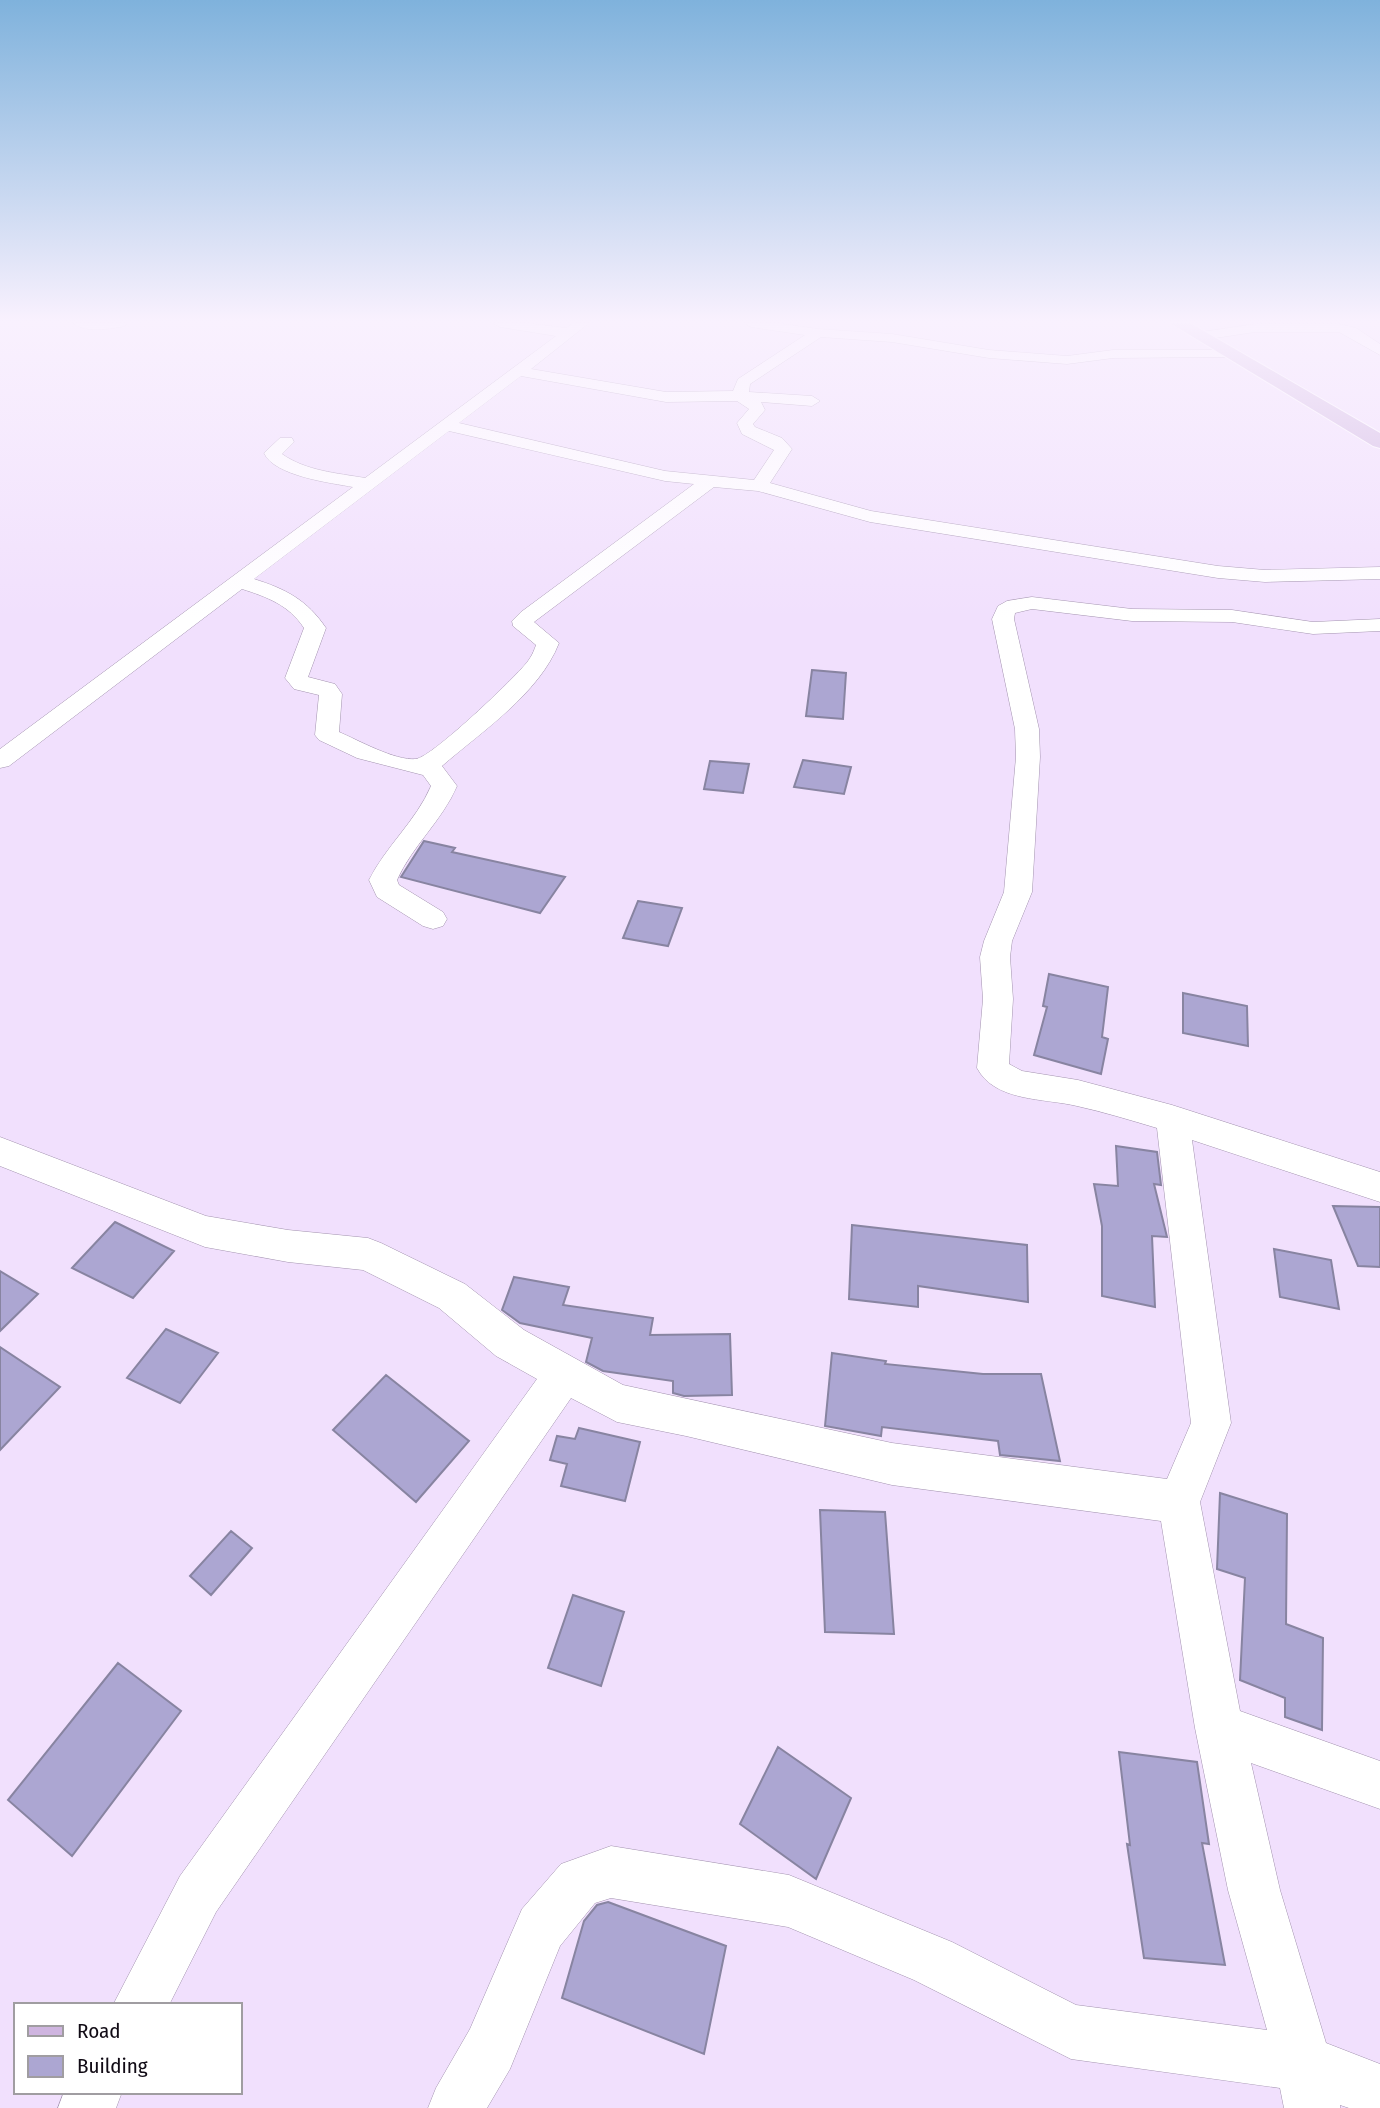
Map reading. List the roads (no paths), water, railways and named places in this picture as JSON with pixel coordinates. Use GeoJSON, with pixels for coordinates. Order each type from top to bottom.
{"type":"FeatureCollection","features":[{"type":"Feature","properties":{"kind":"main road"},"geometry":{"type":"LineString","coordinates":[[1346,421],[1379,441]]}},
{"type":"Feature","properties":{"kind":"street"},"geometry":{"type":"LineString","coordinates":[[0,761],[451,421]]}},
{"type":"Feature","properties":{"kind":"street"},"geometry":{"type":"LineString","coordinates":[[746,421],[748,430],[776,442],[783,449],[760,486]]}},
{"type":"Feature","properties":{"kind":"street"},"geometry":{"type":"LineString","coordinates":[[446,425],[653,473],[760,486],[870,516],[1218,572],[1265,576],[1380,573]]}},
{"type":"Feature","properties":{"kind":"street"},"geometry":{"type":"LineString","coordinates":[[286,442],[273,453],[275,458],[282,462],[308,471],[369,484]]}},
{"type":"Feature","properties":{"kind":"street"},"geometry":{"type":"LineString","coordinates":[[238,581],[287,597],[306,611],[315,628],[296,678],[302,684],[327,689],[331,694],[327,735],[366,753],[409,766],[422,766],[431,762],[521,684],[543,656],[548,643],[524,626],[523,621],[528,616],[710,481]]}},
{"type":"Feature","properties":{"kind":"street"},"geometry":{"type":"LineString","coordinates":[[1380,625],[1313,628],[1231,616],[1132,615],[1032,603],[1014,605],[1005,610],[1003,619],[1027,729],[1028,757],[1018,892],[998,941],[995,957],[998,999],[993,1068],[1005,1080],[1076,1092],[1172,1118],[1282,1159],[1380,1187]]}},
{"type":"Feature","properties":{"kind":"street"},"geometry":{"type":"LineString","coordinates":[[422,766],[437,775],[444,786],[436,805],[392,861],[383,880],[387,890],[433,919]]}},
{"type":"Feature","properties":{"kind":"street"},"geometry":{"type":"LineString","coordinates":[[1172,1118],[1211,1423],[1179,1502],[1219,1728],[1254,1890],[1308,2085]]}},
{"type":"Feature","properties":{"kind":"street"},"geometry":{"type":"LineString","coordinates":[[0,1151],[205,1231],[288,1246],[368,1254],[452,1296],[510,1343],[617,1403],[892,1464],[1179,1502]]}},
{"type":"Feature","properties":{"kind":"street"},"geometry":{"type":"LineString","coordinates":[[141,2003],[198,1894],[565,1373]]}},
{"type":"Feature","properties":{"kind":"street"},"geometry":{"type":"LineString","coordinates":[[1219,1728],[1380,1785]]}},
{"type":"Feature","properties":{"kind":"street"},"geometry":{"type":"LineString","coordinates":[[456,2108],[490,2049],[541,1928],[579,1882],[611,1872],[789,1900],[933,1961],[1071,2032],[1308,2085],[1380,2092]]}}]}
